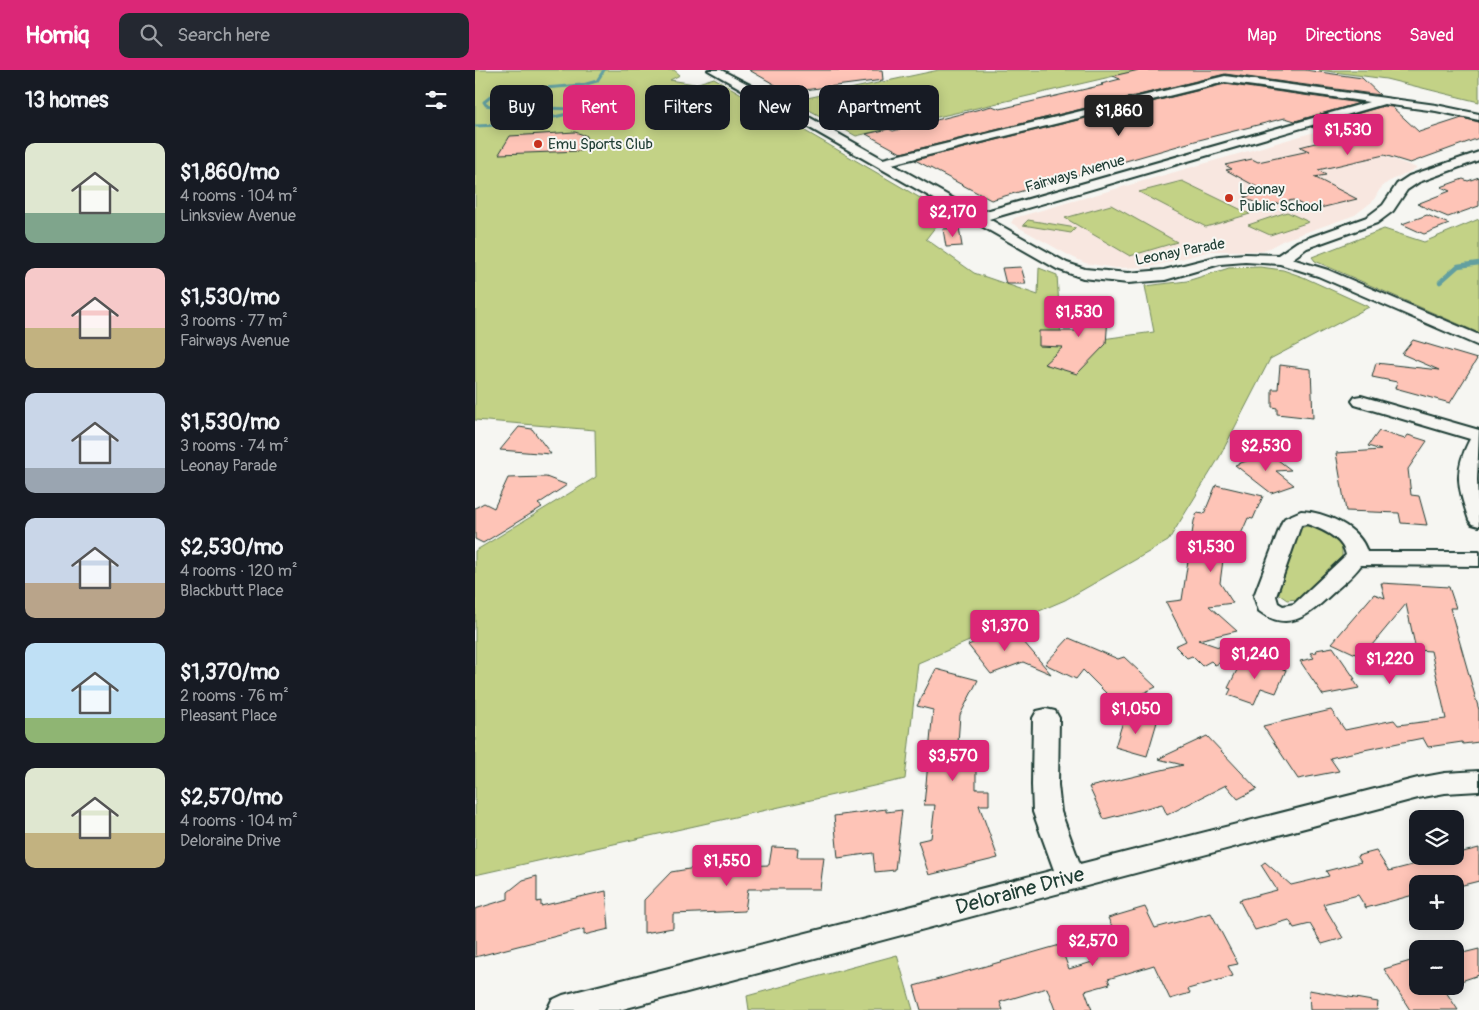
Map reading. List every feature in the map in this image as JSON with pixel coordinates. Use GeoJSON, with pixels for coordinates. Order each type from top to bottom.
{"type":"FeatureCollection","features":[{"type":"Feature","properties":{"kind":"street","name":"Leonay Parade"},"geometry":{"type":"LineString","coordinates":[[713,70],[773,101],[1055,263],[1073,270],[1097,275],[1146,277],[1219,260],[1245,258],[1281,260],[1323,274],[1479,341]]}},
{"type":"Feature","properties":{"kind":"street"},"geometry":{"type":"LineString","coordinates":[[882,163],[1220,80],[1236,80],[1381,100],[1479,117]]}},
{"type":"Feature","properties":{"kind":"street","name":"Fairways Avenue"},"geometry":{"type":"LineString","coordinates":[[978,218],[1372,106],[1381,100]]}},
{"type":"Feature","properties":{"kind":"street"},"geometry":{"type":"LineString","coordinates":[[1281,260],[1302,245],[1372,220],[1387,208],[1399,191],[1409,182],[1427,173],[1479,156]]}},
{"type":"Feature","properties":{"kind":"street"},"geometry":{"type":"LineString","coordinates":[[1361,401],[1479,436]]}},
{"type":"Feature","properties":{"kind":"street"},"geometry":{"type":"LineString","coordinates":[[1479,440],[1469,460],[1467,470],[1470,492],[1479,520]]}},
{"type":"Feature","properties":{"kind":"street"},"geometry":{"type":"LineString","coordinates":[[1355,558],[1357,551],[1354,544],[1325,523],[1310,517],[1296,519],[1292,522],[1265,596],[1267,606],[1282,613],[1294,613],[1302,609],[1355,558],[1479,559]]}},
{"type":"Feature","properties":{"kind":"street"},"geometry":{"type":"LineString","coordinates":[[1047,718],[1045,785],[1047,812],[1071,877]]}},
{"type":"Feature","properties":{"kind":"street","name":"Deloraine Drive"},"geometry":{"type":"LineString","coordinates":[[563,1010],[1418,788],[1445,783],[1479,781]]}},
{"type":"Feature","properties":{"kind":"shaded area","name":"Leonay Public School"},"geometry":{"type":"Polygon","coordinates":[[[1318,131],[1417,168],[1388,182],[1380,189],[1373,201],[1355,215],[1284,240],[1261,251],[1211,251],[1150,267],[1115,268],[1085,263],[1011,223],[1014,218],[1318,131]]]}},
{"type":"Feature","properties":{"kind":"green space"},"geometry":{"type":"Polygon","coordinates":[[[475,70],[674,70],[680,75],[670,80],[695,84],[714,78],[726,85],[645,85],[645,130],[730,130],[730,87],[740,93],[740,130],[803,130],[958,220],[936,226],[926,239],[974,273],[1038,295],[1039,268],[1057,275],[1061,339],[1102,339],[1154,332],[1145,286],[1187,281],[1229,268],[1260,267],[1283,270],[1369,307],[1270,359],[1219,458],[1168,541],[1065,600],[918,663],[905,779],[475,875],[475,551],[596,477],[595,430],[475,420],[475,70]]]}},
{"type":"Feature","properties":{"kind":"green space"},"geometry":{"type":"Polygon","coordinates":[[[939,70],[1140,70],[939,117],[939,85],[868,85],[939,70]]]}},
{"type":"Feature","properties":{"kind":"green space"},"geometry":{"type":"Polygon","coordinates":[[[1319,70],[1479,70],[1479,102],[1386,79],[1319,70]]]}},
{"type":"Feature","properties":{"kind":"green space"},"geometry":{"type":"Polygon","coordinates":[[[819,95],[819,115],[809,110],[809,98],[819,95]]]}},
{"type":"Feature","properties":{"kind":"green space"},"geometry":{"type":"Polygon","coordinates":[[[845,130],[882,130],[856,136],[845,130]]]}},
{"type":"Feature","properties":{"kind":"green space"},"geometry":{"type":"Polygon","coordinates":[[[1182,181],[1250,214],[1206,227],[1139,192],[1182,181]]]}},
{"type":"Feature","properties":{"kind":"green space"},"geometry":{"type":"Polygon","coordinates":[[[1111,205],[1177,242],[1130,256],[1065,218],[1111,205]]]}},
{"type":"Feature","properties":{"kind":"green space"},"geometry":{"type":"Polygon","coordinates":[[[1287,212],[1309,222],[1270,235],[1248,225],[1287,212]]]}},
{"type":"Feature","properties":{"kind":"green space"},"geometry":{"type":"Polygon","coordinates":[[[1479,219],[1479,333],[1315,261],[1312,257],[1384,229],[1424,242],[1479,219]]]}},
{"type":"Feature","properties":{"kind":"green space"},"geometry":{"type":"Polygon","coordinates":[[[1028,220],[1076,228],[1071,233],[1023,225],[1028,220]]]}},
{"type":"Feature","properties":{"kind":"green space"},"geometry":{"type":"Polygon","coordinates":[[[1306,526],[1321,530],[1335,539],[1342,547],[1342,556],[1298,599],[1287,600],[1277,593],[1299,529],[1306,526]]]}},
{"type":"Feature","properties":{"kind":"green space"},"geometry":{"type":"Polygon","coordinates":[[[897,955],[913,1010],[749,1010],[747,996],[897,955]]]}},
{"type":"Feature","properties":{"kind":"building"},"geometry":{"type":"Polygon","coordinates":[[[749,70],[882,70],[883,80],[843,85],[819,85],[819,88],[809,89],[809,85],[776,85],[749,70]]]}},
{"type":"Feature","properties":{"kind":"building"},"geometry":{"type":"Polygon","coordinates":[[[1139,70],[1305,70],[1362,78],[1380,95],[1225,74],[901,153],[866,134],[884,130],[939,130],[939,119],[992,106],[1000,109],[1103,85],[1101,84],[1120,79],[1113,76],[1139,70]]]}},
{"type":"Feature","properties":{"kind":"building"},"geometry":{"type":"Polygon","coordinates":[[[1225,84],[1360,103],[1295,121],[1285,118],[1195,141],[991,200],[915,160],[1225,84]]]}},
{"type":"Feature","properties":{"kind":"building"},"geometry":{"type":"Polygon","coordinates":[[[1384,106],[1392,107],[1419,132],[1462,118],[1479,122],[1479,138],[1410,163],[1384,155],[1318,170],[1326,175],[1314,177],[1357,199],[1312,210],[1293,200],[1263,207],[1244,197],[1266,192],[1226,170],[1232,169],[1225,165],[1252,159],[1258,162],[1309,151],[1300,147],[1338,137],[1311,127],[1384,106]]]}},
{"type":"Feature","properties":{"kind":"building","name":"Emu Sports Club"},"geometry":{"type":"Polygon","coordinates":[[[575,132],[587,136],[581,151],[499,154],[510,136],[575,132]]]}},
{"type":"Feature","properties":{"kind":"building"},"geometry":{"type":"Polygon","coordinates":[[[1479,177],[1479,206],[1448,217],[1417,204],[1450,191],[1441,187],[1463,179],[1468,181],[1479,177]]]}},
{"type":"Feature","properties":{"kind":"building"},"geometry":{"type":"Polygon","coordinates":[[[1427,215],[1449,224],[1424,234],[1402,224],[1427,215]]]}},
{"type":"Feature","properties":{"kind":"building"},"geometry":{"type":"Polygon","coordinates":[[[959,228],[962,246],[946,247],[943,229],[959,228]]]}},
{"type":"Feature","properties":{"kind":"building"},"geometry":{"type":"Polygon","coordinates":[[[1021,267],[1026,284],[1006,284],[1002,268],[1021,267]]]}},
{"type":"Feature","properties":{"kind":"building"},"geometry":{"type":"Polygon","coordinates":[[[1093,301],[1110,302],[1112,317],[1108,317],[1106,344],[1077,374],[1044,364],[1063,347],[1039,346],[1039,331],[1081,331],[1079,303],[1094,303],[1093,301]]]}},
{"type":"Feature","properties":{"kind":"building"},"geometry":{"type":"Polygon","coordinates":[[[1413,340],[1477,359],[1450,403],[1395,388],[1397,382],[1372,377],[1376,363],[1439,370],[1402,354],[1413,340]]]}},
{"type":"Feature","properties":{"kind":"building"},"geometry":{"type":"Polygon","coordinates":[[[1280,365],[1311,369],[1313,418],[1277,414],[1277,408],[1272,407],[1272,389],[1278,389],[1280,365]]]}},
{"type":"Feature","properties":{"kind":"building"},"geometry":{"type":"Polygon","coordinates":[[[519,427],[532,429],[551,454],[500,450],[519,427]]]}},
{"type":"Feature","properties":{"kind":"building"},"geometry":{"type":"Polygon","coordinates":[[[1379,431],[1405,439],[1408,435],[1427,441],[1408,469],[1411,495],[1419,496],[1427,525],[1401,523],[1399,513],[1346,511],[1336,453],[1381,450],[1368,446],[1379,431]]]}},
{"type":"Feature","properties":{"kind":"building"},"geometry":{"type":"Polygon","coordinates":[[[1269,453],[1291,470],[1276,471],[1294,485],[1271,493],[1235,465],[1269,453]]]}},
{"type":"Feature","properties":{"kind":"building"},"geometry":{"type":"Polygon","coordinates":[[[546,477],[567,485],[538,504],[542,507],[483,543],[475,539],[475,508],[484,503],[494,508],[508,478],[546,477]]]}},
{"type":"Feature","properties":{"kind":"building"},"geometry":{"type":"Polygon","coordinates":[[[1216,485],[1263,496],[1253,519],[1248,518],[1232,555],[1224,552],[1220,583],[1233,603],[1209,606],[1237,631],[1198,640],[1239,654],[1215,665],[1211,661],[1202,666],[1192,656],[1187,658],[1175,646],[1186,641],[1166,602],[1182,600],[1194,521],[1197,513],[1204,514],[1216,485]]]}},
{"type":"Feature","properties":{"kind":"building"},"geometry":{"type":"Polygon","coordinates":[[[1381,583],[1449,587],[1456,608],[1450,608],[1479,710],[1479,742],[1463,744],[1462,742],[1428,747],[1423,738],[1364,750],[1330,758],[1339,771],[1298,779],[1263,726],[1331,710],[1345,730],[1394,720],[1398,725],[1446,719],[1431,651],[1416,650],[1406,604],[1362,657],[1332,643],[1374,594],[1385,598],[1381,583]]]}},
{"type":"Feature","properties":{"kind":"building"},"geometry":{"type":"Polygon","coordinates":[[[1012,628],[1051,674],[1023,662],[991,674],[968,645],[1012,628]]]}},
{"type":"Feature","properties":{"kind":"building"},"geometry":{"type":"Polygon","coordinates":[[[1069,638],[1118,659],[1124,657],[1156,687],[1118,705],[1083,670],[1076,679],[1045,664],[1069,638]]]}},
{"type":"Feature","properties":{"kind":"building"},"geometry":{"type":"Polygon","coordinates":[[[1333,647],[1359,688],[1323,695],[1300,661],[1314,658],[1310,653],[1317,652],[1316,650],[1333,647]]]}},
{"type":"Feature","properties":{"kind":"building"},"geometry":{"type":"Polygon","coordinates":[[[1244,656],[1286,670],[1276,693],[1261,688],[1254,704],[1228,695],[1231,689],[1228,688],[1244,656]]]}},
{"type":"Feature","properties":{"kind":"building"},"geometry":{"type":"Polygon","coordinates":[[[936,669],[978,680],[960,715],[958,743],[982,744],[981,758],[976,758],[976,789],[989,789],[989,805],[979,805],[998,858],[929,875],[918,841],[931,838],[935,805],[924,805],[933,710],[917,706],[936,669]]]}},
{"type":"Feature","properties":{"kind":"building"},"geometry":{"type":"Polygon","coordinates":[[[1125,715],[1157,722],[1147,756],[1115,747],[1125,715]]]}},
{"type":"Feature","properties":{"kind":"building"},"geometry":{"type":"Polygon","coordinates":[[[1207,736],[1257,789],[1238,799],[1226,785],[1167,815],[1162,804],[1104,819],[1089,787],[1183,765],[1158,759],[1207,736]]]}},
{"type":"Feature","properties":{"kind":"building"},"geometry":{"type":"Polygon","coordinates":[[[886,809],[886,812],[902,810],[895,870],[875,872],[873,853],[838,858],[834,816],[886,809]]]}},
{"type":"Feature","properties":{"kind":"building"},"geometry":{"type":"Polygon","coordinates":[[[772,847],[798,848],[797,857],[824,857],[820,889],[748,889],[745,911],[673,914],[673,928],[644,933],[644,900],[671,872],[695,868],[769,865],[772,847]]]}},
{"type":"Feature","properties":{"kind":"building"},"geometry":{"type":"Polygon","coordinates":[[[1479,848],[1479,881],[1464,885],[1464,875],[1409,875],[1409,896],[1366,908],[1358,895],[1323,904],[1343,938],[1322,944],[1310,924],[1294,928],[1289,920],[1255,930],[1239,900],[1277,890],[1261,865],[1265,862],[1291,885],[1329,876],[1326,871],[1361,862],[1357,856],[1376,851],[1389,871],[1412,865],[1464,865],[1464,852],[1479,848]]]}},
{"type":"Feature","properties":{"kind":"building"},"geometry":{"type":"Polygon","coordinates":[[[537,876],[537,902],[541,901],[541,906],[606,891],[609,929],[584,935],[584,929],[475,957],[475,909],[508,899],[508,892],[523,880],[537,876]]]}},
{"type":"Feature","properties":{"kind":"building"},"geometry":{"type":"Polygon","coordinates":[[[1145,907],[1155,928],[1211,913],[1238,964],[1228,966],[1233,976],[1188,989],[1190,993],[1170,999],[1154,965],[1108,979],[1110,984],[1085,991],[1092,1010],[1055,1010],[1047,988],[1000,1002],[1003,1010],[921,1010],[914,986],[1060,945],[1069,969],[1099,960],[1093,944],[1117,937],[1108,918],[1145,907]]]}},
{"type":"Feature","properties":{"kind":"building"},"geometry":{"type":"Polygon","coordinates":[[[1479,949],[1479,975],[1464,980],[1464,953],[1479,949]]]}},
{"type":"Feature","properties":{"kind":"building"},"geometry":{"type":"Polygon","coordinates":[[[1409,961],[1409,995],[1448,995],[1458,1010],[1410,1010],[1384,969],[1409,961]]]}},
{"type":"Feature","properties":{"kind":"building"},"geometry":{"type":"Polygon","coordinates":[[[1309,990],[1378,1002],[1377,1010],[1310,1010],[1309,990]]]}},
{"type":"Feature","properties":{"kind":"waterway"},"geometry":{"type":"LineString","coordinates":[[475,126],[524,124],[576,112],[577,110],[573,109],[491,106],[486,105],[484,102],[493,95],[505,91],[583,85],[597,81],[604,70]]}},
{"type":"Feature","properties":{"kind":"waterway"},"geometry":{"type":"LineString","coordinates":[[1440,282],[1458,266],[1479,263]]}},
{"type":"Feature","properties":{"kind":"place","name":"Emu Sports Club"},"geometry":{"type":"Point","coordinates":[538,144]}},
{"type":"Feature","properties":{"kind":"place","name":"Leonay Public School"},"geometry":{"type":"Point","coordinates":[1229,198]}}]}
